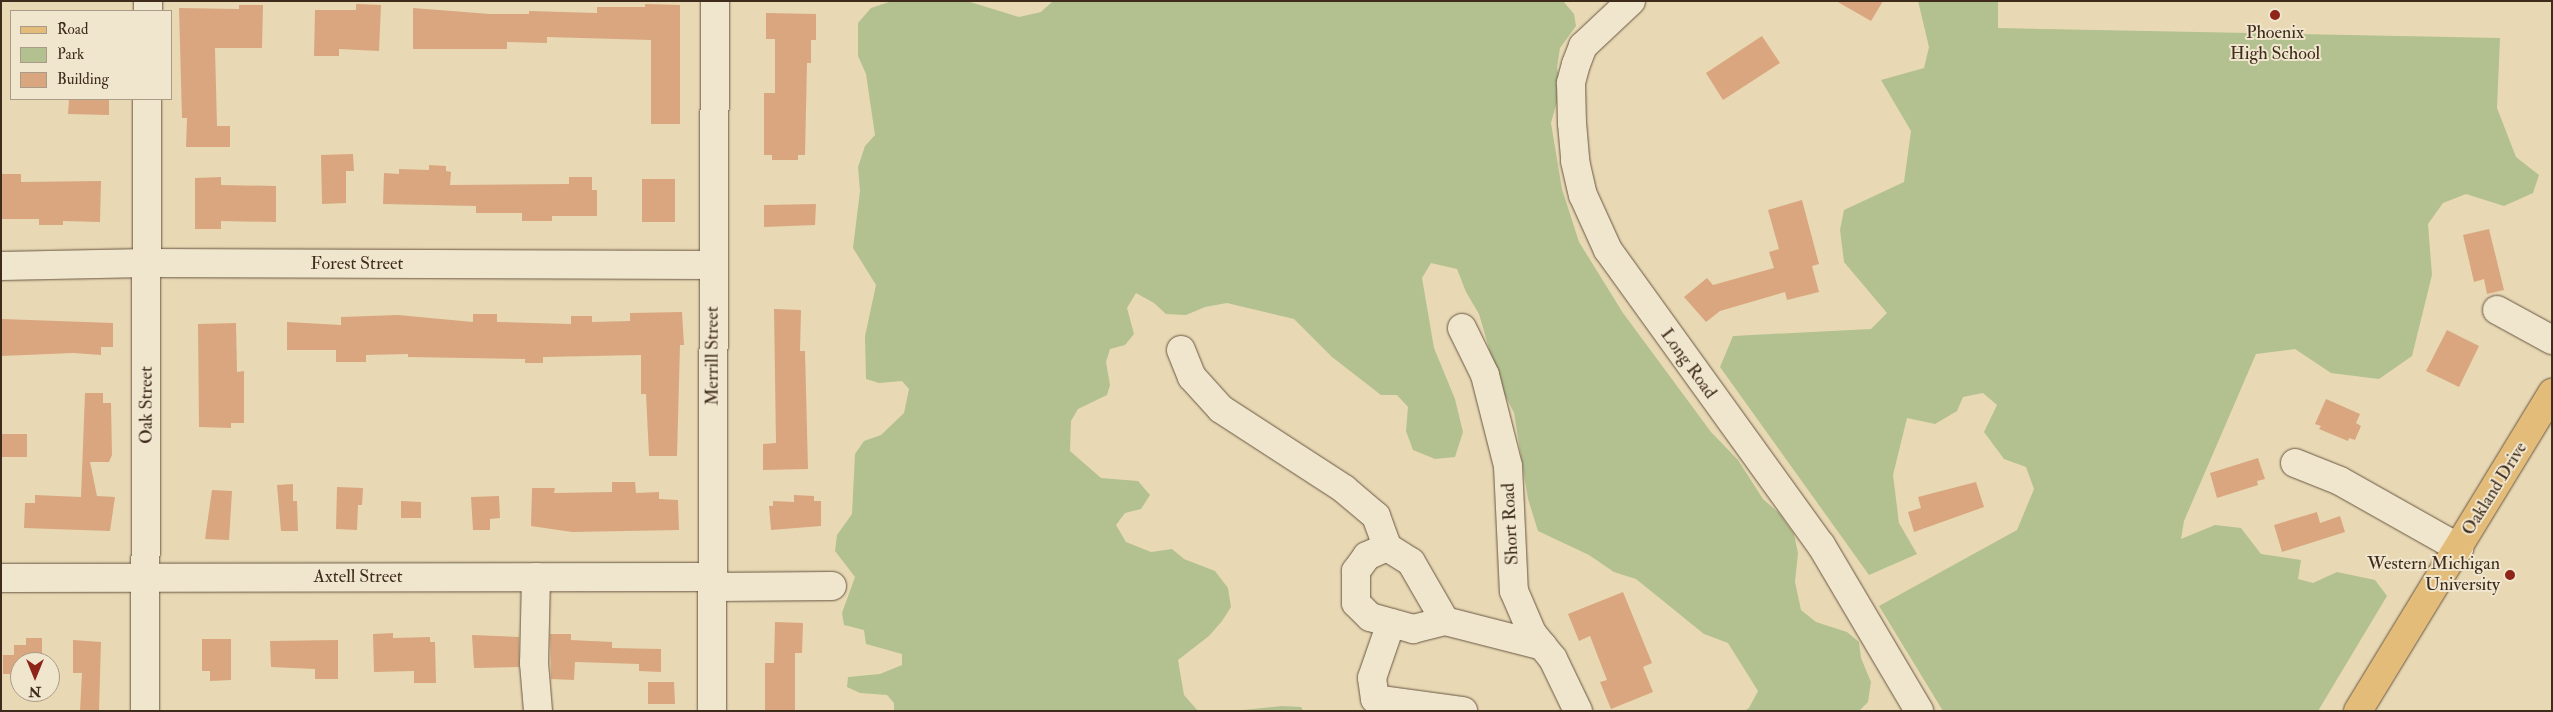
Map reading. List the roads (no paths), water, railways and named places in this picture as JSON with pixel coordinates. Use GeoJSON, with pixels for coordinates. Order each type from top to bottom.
{"type":"FeatureCollection","features":[{"type":"Feature","properties":{"kind":"main road","name":"Oakland Drive"},"geometry":{"type":"LineString","coordinates":[[2358,711],[2552,393]]}},
{"type":"Feature","properties":{"kind":"street","name":"Merrill Street"},"geometry":{"type":"LineString","coordinates":[[712,711],[715,1]]}},
{"type":"Feature","properties":{"kind":"street","name":"Long Road"},"geometry":{"type":"LineString","coordinates":[[1631,1],[1583,46],[1571,83],[1575,162],[1583,195],[1608,250],[1656,321],[1821,545],[1919,711]]}},
{"type":"Feature","properties":{"kind":"street","name":"Oak Street"},"geometry":{"type":"LineString","coordinates":[[145,711],[147,578],[147,100]]}},
{"type":"Feature","properties":{"kind":"street","name":"Forest Street"},"geometry":{"type":"LineString","coordinates":[[1,266],[147,263],[713,265]]}},
{"type":"Feature","properties":{"kind":"street"},"geometry":{"type":"LineString","coordinates":[[2497,310],[2552,340]]}},
{"type":"Feature","properties":{"kind":"street","name":"Short Road"},"geometry":{"type":"LineString","coordinates":[[1462,328],[1485,375],[1508,466],[1514,591],[1520,610],[1553,659],[1578,711]]}},
{"type":"Feature","properties":{"kind":"street"},"geometry":{"type":"LineString","coordinates":[[1181,350],[1192,377],[1221,409],[1344,489],[1376,516],[1387,547],[1411,562],[1445,621]]}},
{"type":"Feature","properties":{"kind":"street"},"geometry":{"type":"LineString","coordinates":[[2295,463],[2340,482],[2459,548]]}},
{"type":"Feature","properties":{"kind":"street"},"geometry":{"type":"LineString","coordinates":[[1387,547],[1367,556],[1356,571],[1356,602],[1370,617],[1413,629],[1445,621],[1543,646]]}},
{"type":"Feature","properties":{"kind":"street","name":"Axtell Street"},"geometry":{"type":"LineString","coordinates":[[1,578],[536,577],[832,586]]}},
{"type":"Feature","properties":{"kind":"street"},"geometry":{"type":"LineString","coordinates":[[536,577],[534,663],[538,711]]}},
{"type":"Feature","properties":{"kind":"street"},"geometry":{"type":"LineString","coordinates":[[1390,623],[1372,678],[1375,699],[1463,711]]}},
{"type":"Feature","properties":{"kind":"place","name":"Phoenix High School"},"geometry":{"type":"Point","coordinates":[2275,15]}},
{"type":"Feature","properties":{"kind":"place","name":"Western Michigan University"},"geometry":{"type":"Point","coordinates":[2510,575]}}]}
